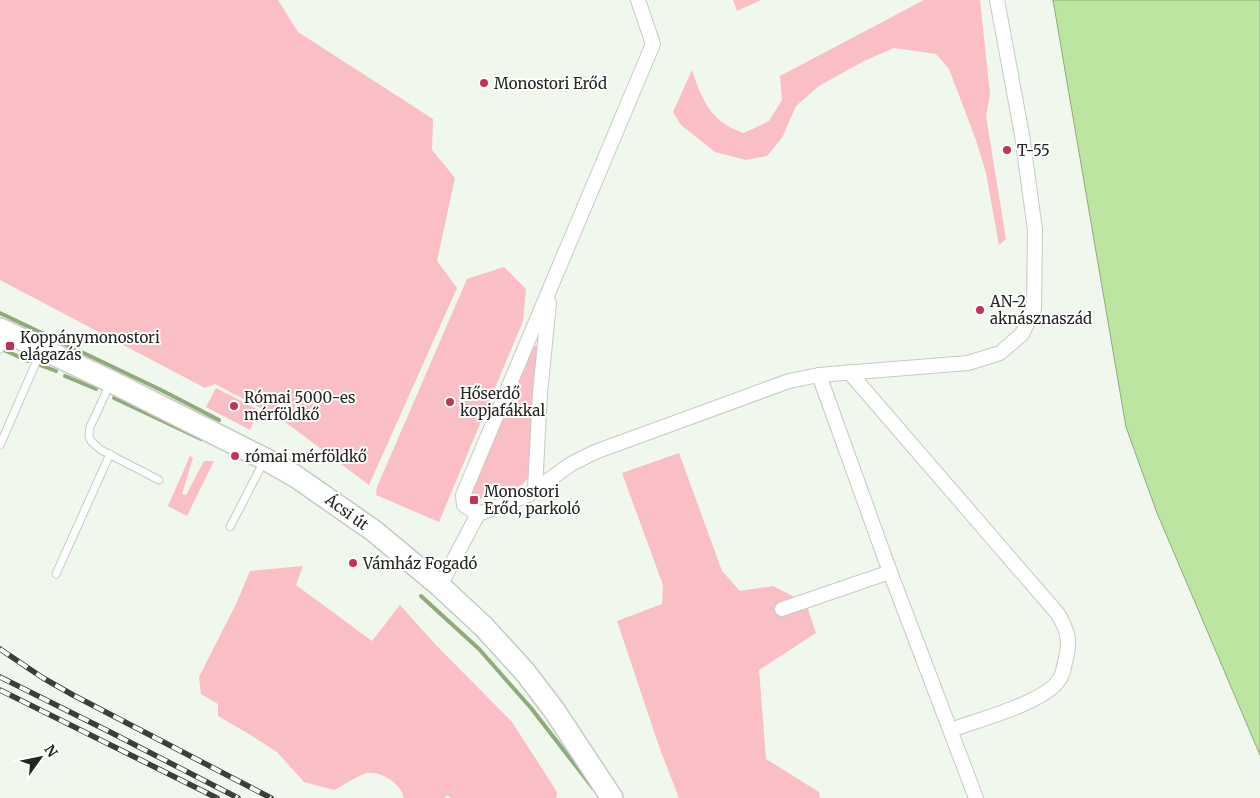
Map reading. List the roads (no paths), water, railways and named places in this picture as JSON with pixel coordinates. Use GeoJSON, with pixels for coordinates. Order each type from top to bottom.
{"type":"FeatureCollection","features":[{"type":"Feature","properties":{"kind":"main road","name":"Ácsi út"},"geometry":{"type":"LineString","coordinates":[[3,337],[42,349],[265,459],[303,481],[374,531],[440,586],[484,627],[525,672],[554,710],[612,798]]}},
{"type":"Feature","properties":{"kind":"street"},"geometry":{"type":"LineString","coordinates":[[478,514],[464,505],[463,495],[653,44],[638,0]]}},
{"type":"Feature","properties":{"kind":"street"},"geometry":{"type":"LineString","coordinates":[[440,586],[478,514],[528,495],[571,464],[595,452],[789,381],[819,375],[968,363],[1000,353],[1022,334],[1034,309],[1035,230],[1022,135],[997,0]]}},
{"type":"Feature","properties":{"kind":"street"},"geometry":{"type":"LineString","coordinates":[[535,489],[540,393],[550,292]]}},
{"type":"Feature","properties":{"kind":"street"},"geometry":{"type":"LineString","coordinates":[[525,345],[536,341],[545,347]]}},
{"type":"Feature","properties":{"kind":"street"},"geometry":{"type":"LineString","coordinates":[[849,372],[1058,614],[1067,629],[1068,651],[1060,679],[1052,688],[1036,698],[951,730]]}},
{"type":"Feature","properties":{"kind":"street"},"geometry":{"type":"LineString","coordinates":[[819,375],[890,572],[976,798]]}},
{"type":"Feature","properties":{"kind":"street"},"geometry":{"type":"LineString","coordinates":[[782,609],[890,572]]}},
{"type":"Feature","properties":{"kind":"lane"},"geometry":{"type":"LineString","coordinates":[[0,445],[42,349]]}},
{"type":"Feature","properties":{"kind":"lane"},"geometry":{"type":"LineString","coordinates":[[112,382],[88,432],[91,441],[94,445],[159,480]]}},
{"type":"Feature","properties":{"kind":"lane"},"geometry":{"type":"LineString","coordinates":[[56,574],[110,454]]}},
{"type":"Feature","properties":{"kind":"lane"},"geometry":{"type":"LineString","coordinates":[[230,527],[265,459]]}},
{"type":"Feature","properties":{"kind":"waterway"},"geometry":{"type":"LineString","coordinates":[[0,313],[219,420]]}},
{"type":"Feature","properties":{"kind":"waterway"},"geometry":{"type":"LineString","coordinates":[[4,350],[28,361]]}},
{"type":"Feature","properties":{"kind":"waterway"},"geometry":{"type":"LineString","coordinates":[[40,365],[56,371]]}},
{"type":"Feature","properties":{"kind":"waterway"},"geometry":{"type":"LineString","coordinates":[[65,376],[96,389]]}},
{"type":"Feature","properties":{"kind":"waterway"},"geometry":{"type":"LineString","coordinates":[[114,398],[201,439]]}},
{"type":"Feature","properties":{"kind":"waterway"},"geometry":{"type":"LineString","coordinates":[[421,596],[479,649],[531,708],[593,788]]}},
{"type":"Feature","properties":{"kind":"railway"},"geometry":{"type":"LineString","coordinates":[[0,649],[43,678],[73,695],[271,798]]}},
{"type":"Feature","properties":{"kind":"railway"},"geometry":{"type":"LineString","coordinates":[[0,677],[238,798]]}},
{"type":"Feature","properties":{"kind":"railway"},"geometry":{"type":"LineString","coordinates":[[0,690],[217,798]]}},
{"type":"Feature","properties":{"kind":"place","name":"Monostori Erőd"},"geometry":{"type":"Point","coordinates":[484,83]}},
{"type":"Feature","properties":{"kind":"place","name":"T-55"},"geometry":{"type":"Point","coordinates":[1007,150]}},
{"type":"Feature","properties":{"kind":"place","name":"AN-2 aknásznaszád"},"geometry":{"type":"Point","coordinates":[980,310]}},
{"type":"Feature","properties":{"kind":"place","name":"Koppánymonostori elágazás"},"geometry":{"type":"Point","coordinates":[10,346]}},
{"type":"Feature","properties":{"kind":"place","name":"Hőserdő kopjafákkal"},"geometry":{"type":"Point","coordinates":[450,402]}},
{"type":"Feature","properties":{"kind":"place","name":"Római 5000-es mérföldkő"},"geometry":{"type":"Point","coordinates":[234,406]}},
{"type":"Feature","properties":{"kind":"place","name":"római mérföldkő"},"geometry":{"type":"Point","coordinates":[235,456]}},
{"type":"Feature","properties":{"kind":"place","name":"Monostori Erőd, parkoló"},"geometry":{"type":"Point","coordinates":[474,500]}},
{"type":"Feature","properties":{"kind":"place","name":"Vámház Fogadó"},"geometry":{"type":"Point","coordinates":[353,563]}}]}
